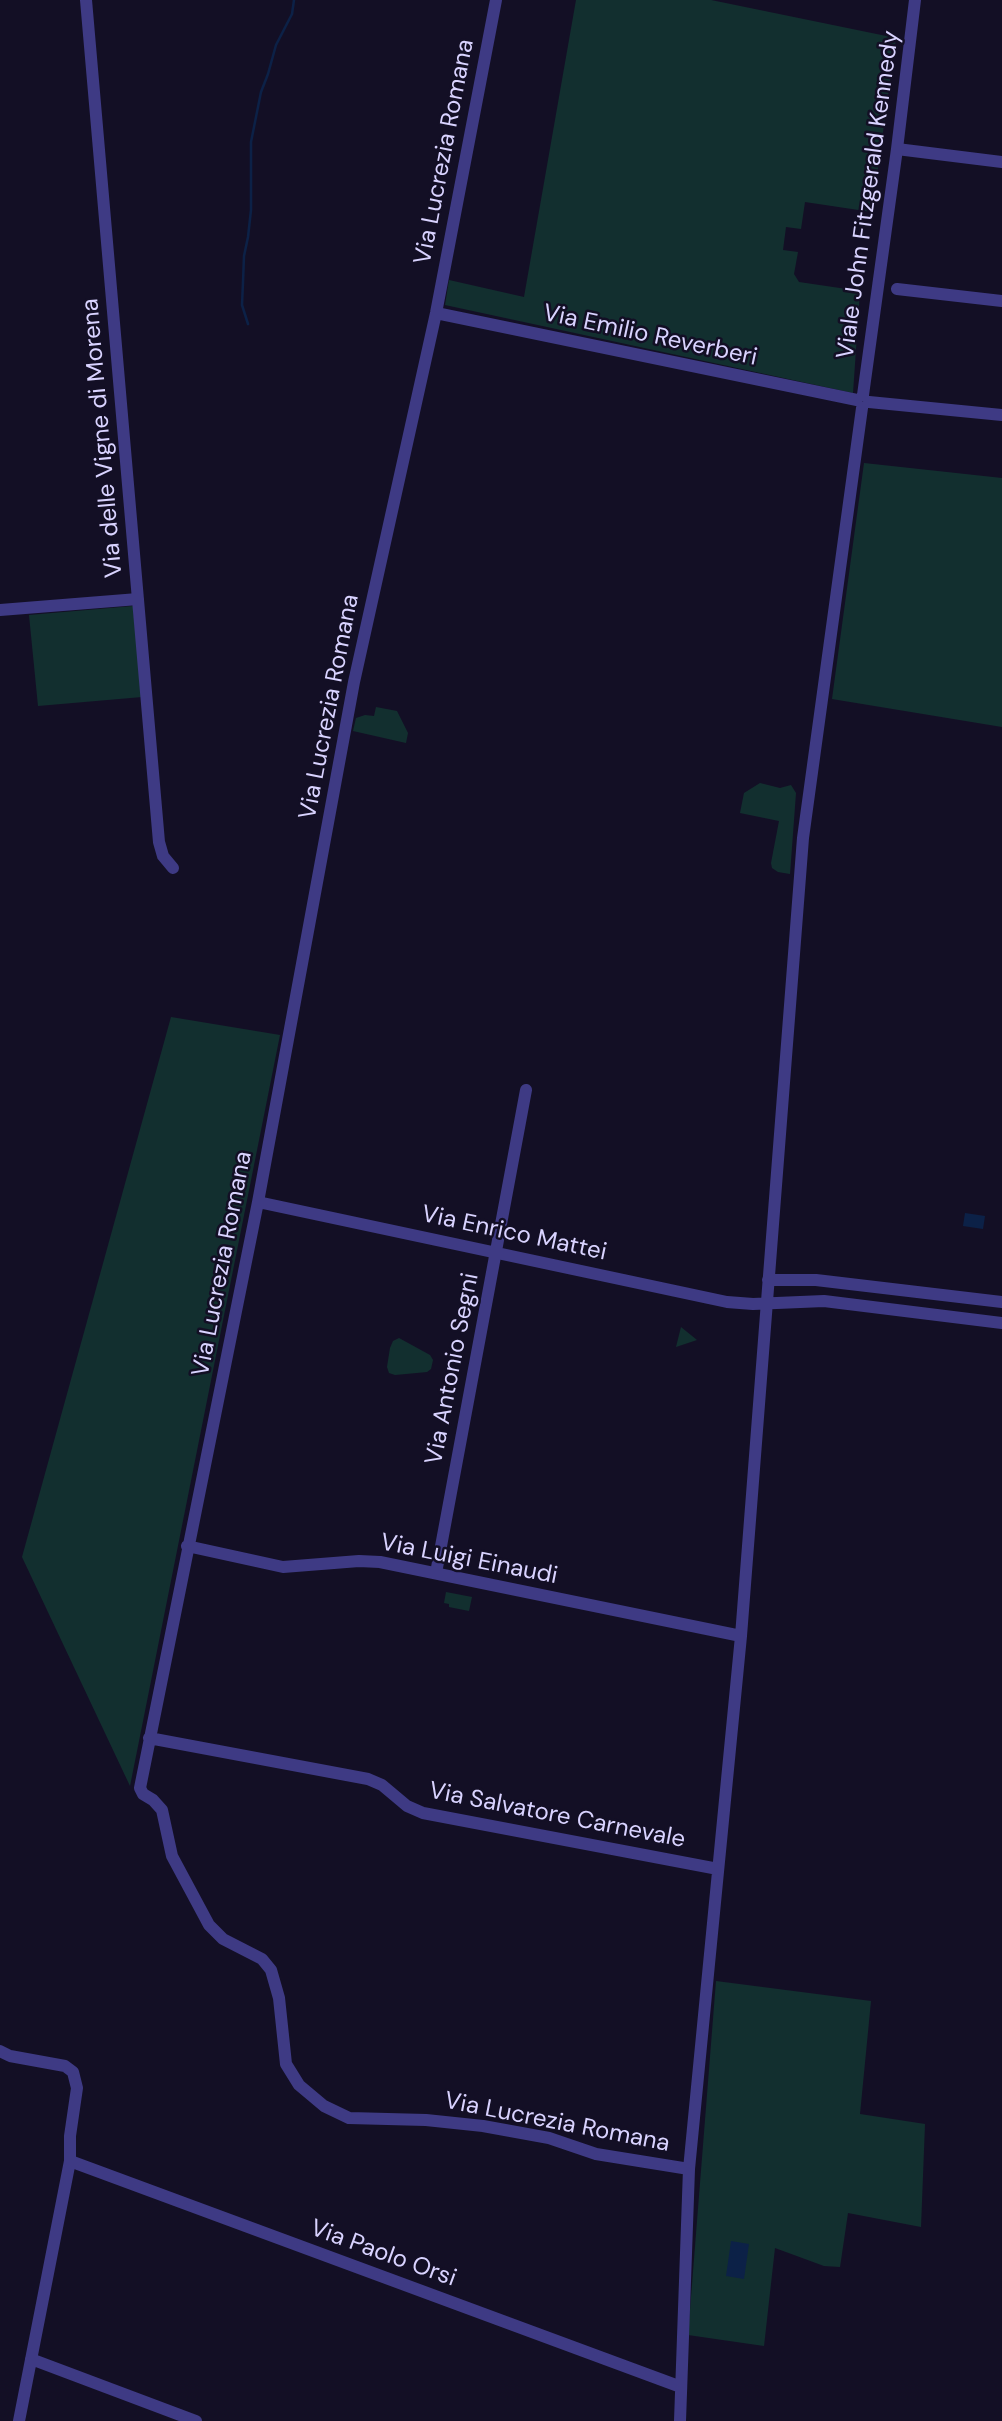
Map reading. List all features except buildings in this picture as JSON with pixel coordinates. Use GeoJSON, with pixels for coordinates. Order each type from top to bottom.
{"type":"FeatureCollection","features":[{"type":"Feature","properties":{"kind":"street","name":"Via delle Vigne di Morena"},"geometry":{"type":"LineString","coordinates":[[86,0],[159,842],[163,856],[173,868]]}},
{"type":"Feature","properties":{"kind":"street","name":"Via Lucrezia Romana"},"geometry":{"type":"LineString","coordinates":[[496,0],[436,313],[354,682],[258,1202],[140,1790],[162,1810],[172,1856],[211,1928],[226,1941],[262,1959],[271,1970],[280,2002],[286,2064],[308,2094],[333,2112],[349,2118],[418,2119],[483,2126],[544,2137],[596,2154],[689,2169]]}},
{"type":"Feature","properties":{"kind":"street","name":"Viale John Fitzgerald Kennedy"},"geometry":{"type":"LineString","coordinates":[[680,2421],[689,2169],[741,1636],[763,1303],[768,1280],[803,838],[915,0]]}},
{"type":"Feature","properties":{"kind":"street"},"geometry":{"type":"LineString","coordinates":[[897,149],[1002,162]]}},
{"type":"Feature","properties":{"kind":"street"},"geometry":{"type":"LineString","coordinates":[[897,289],[1002,301]]}},
{"type":"Feature","properties":{"kind":"street","name":"Via Emilio Reverberi"},"geometry":{"type":"LineString","coordinates":[[436,313],[863,401],[1002,415]]}},
{"type":"Feature","properties":{"kind":"street"},"geometry":{"type":"LineString","coordinates":[[0,610],[138,599]]}},
{"type":"Feature","properties":{"kind":"street","name":"Via Antonio Segni"},"geometry":{"type":"LineString","coordinates":[[436,1573],[526,1090]]}},
{"type":"Feature","properties":{"kind":"street","name":"Via Enrico Mattei"},"geometry":{"type":"LineString","coordinates":[[258,1202],[727,1302],[824,1301],[1002,1323]]}},
{"type":"Feature","properties":{"kind":"street"},"geometry":{"type":"LineString","coordinates":[[768,1280],[816,1280],[1002,1302]]}},
{"type":"Feature","properties":{"kind":"street","name":"Via Luigi Einaudi"},"geometry":{"type":"LineString","coordinates":[[187,1546],[274,1567],[369,1561],[741,1636]]}},
{"type":"Feature","properties":{"kind":"street","name":"Via Salvatore Carnevale"},"geometry":{"type":"LineString","coordinates":[[149,1738],[368,1779],[423,1813],[719,1869]]}},
{"type":"Feature","properties":{"kind":"street"},"geometry":{"type":"LineString","coordinates":[[0,2051],[10,2056],[70,2069],[77,2088],[70,2136],[70,2161],[19,2421]]}},
{"type":"Feature","properties":{"kind":"street","name":"Via Paolo Orsi"},"geometry":{"type":"LineString","coordinates":[[70,2161],[681,2387]]}},
{"type":"Feature","properties":{"kind":"street"},"geometry":{"type":"LineString","coordinates":[[31,2359],[196,2421]]}},
{"type":"Feature","properties":{"kind":"green space"},"geometry":{"type":"Polygon","coordinates":[[[576,0],[711,0],[896,38],[872,212],[805,202],[801,229],[786,227],[783,250],[798,252],[794,274],[799,282],[860,291],[853,393],[445,305],[449,280],[524,297],[576,0]]]}},
{"type":"Feature","properties":{"kind":"green space"},"geometry":{"type":"Polygon","coordinates":[[[864,463],[1002,478],[1002,727],[832,699],[864,463]]]}},
{"type":"Feature","properties":{"kind":"green space"},"geometry":{"type":"Polygon","coordinates":[[[133,606],[142,697],[38,706],[29,615],[133,606]]]}},
{"type":"Feature","properties":{"kind":"green space"},"geometry":{"type":"Polygon","coordinates":[[[376,707],[397,711],[408,733],[406,743],[353,731],[356,718],[374,716],[376,707]]]}},
{"type":"Feature","properties":{"kind":"green space"},"geometry":{"type":"Polygon","coordinates":[[[760,783],[780,788],[791,785],[796,793],[790,874],[772,868],[779,821],[740,813],[744,793],[760,783]]]}},
{"type":"Feature","properties":{"kind":"green space"},"geometry":{"type":"Polygon","coordinates":[[[171,1017],[280,1035],[130,1786],[22,1557],[171,1017]]]}},
{"type":"Feature","properties":{"kind":"green space"},"geometry":{"type":"Polygon","coordinates":[[[681,1327],[697,1340],[676,1347],[681,1327]]]}},
{"type":"Feature","properties":{"kind":"green space"},"geometry":{"type":"Polygon","coordinates":[[[399,1338],[430,1355],[433,1360],[431,1369],[427,1372],[395,1375],[389,1373],[387,1367],[390,1348],[393,1341],[399,1338]]]}},
{"type":"Feature","properties":{"kind":"green space"},"geometry":{"type":"Polygon","coordinates":[[[446,1592],[472,1597],[469,1611],[449,1607],[449,1604],[444,1603],[446,1592]]]}},
{"type":"Feature","properties":{"kind":"green space"},"geometry":{"type":"Polygon","coordinates":[[[716,1981],[871,2001],[860,2114],[925,2124],[921,2227],[848,2213],[840,2267],[824,2266],[775,2248],[764,2346],[688,2335],[716,1981]]]}},
{"type":"Feature","properties":{"kind":"water"},"geometry":{"type":"Polygon","coordinates":[[[965,1213],[985,1216],[983,1229],[963,1226],[965,1213]]]}},
{"type":"Feature","properties":{"kind":"water"},"geometry":{"type":"Polygon","coordinates":[[[731,2241],[749,2244],[744,2279],[726,2276],[731,2241]]]}},
{"type":"Feature","properties":{"kind":"waterway"},"geometry":{"type":"LineString","coordinates":[[248,324],[242,305],[244,256],[251,210],[251,142],[261,92],[276,45],[292,14],[294,0]]}}]}
